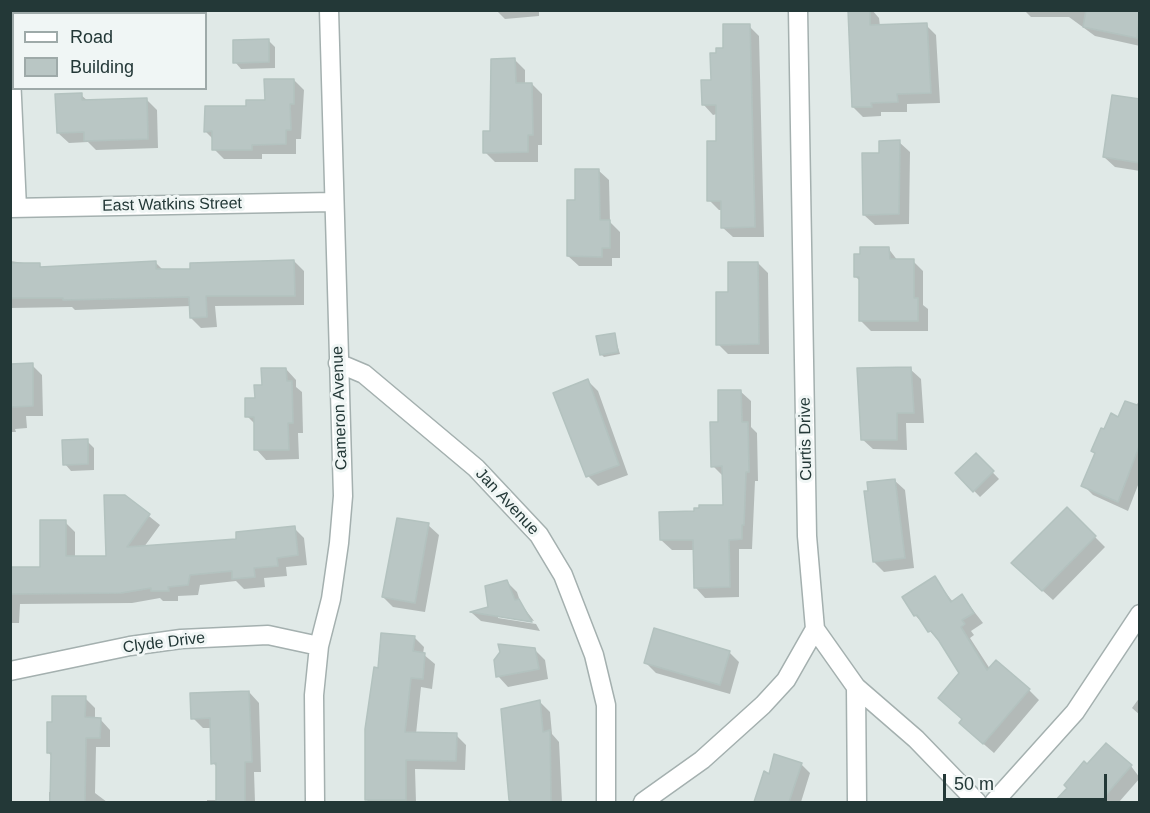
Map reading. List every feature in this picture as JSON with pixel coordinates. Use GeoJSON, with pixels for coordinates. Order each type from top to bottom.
{"type":"FeatureCollection","features":[{"type":"Feature","properties":{"kind":"street","name":"Cameron Avenue"},"geometry":{"type":"LineString","coordinates":[[315,802],[314,695],[320,646],[331,599],[343,496],[329,10]]}},
{"type":"Feature","properties":{"kind":"street","name":"Curtis Drive"},"geometry":{"type":"LineString","coordinates":[[798,10],[807,536],[815,629],[855,687],[916,739],[977,802]]}},
{"type":"Feature","properties":{"kind":"street"},"geometry":{"type":"LineString","coordinates":[[10,54],[14,208]]}},
{"type":"Feature","properties":{"kind":"street","name":"East Watkins Street"},"geometry":{"type":"LineString","coordinates":[[14,208],[333,202]]}},
{"type":"Feature","properties":{"kind":"street","name":"Jan Avenue"},"geometry":{"type":"LineString","coordinates":[[338,363],[364,374],[476,468],[539,535],[563,575],[594,655],[606,705],[606,802]]}},
{"type":"Feature","properties":{"kind":"street"},"geometry":{"type":"LineString","coordinates":[[994,802],[1075,712],[1140,614]]}},
{"type":"Feature","properties":{"kind":"street"},"geometry":{"type":"LineString","coordinates":[[643,802],[702,760],[763,705],[786,680],[815,629]]}},
{"type":"Feature","properties":{"kind":"street","name":"Clyde Drive"},"geometry":{"type":"LineString","coordinates":[[10,671],[130,646],[181,639],[268,635],[320,646]]}},
{"type":"Feature","properties":{"kind":"street"},"geometry":{"type":"LineString","coordinates":[[855,687],[857,802]]}},
{"type":"Feature","properties":{"kind":"building"},"geometry":{"type":"Polygon","coordinates":[[[848,10],[870,10],[870,25],[927,23],[931,93],[897,94],[898,102],[871,103],[872,107],[852,107],[848,10]]]}},
{"type":"Feature","properties":{"kind":"building"},"geometry":{"type":"Polygon","coordinates":[[[1086,10],[1140,10],[1137,38],[1083,27],[1086,10]]]}},
{"type":"Feature","properties":{"kind":"building"},"geometry":{"type":"Polygon","coordinates":[[[723,24],[750,24],[755,227],[721,228],[721,201],[707,201],[707,141],[716,141],[716,105],[702,105],[701,80],[711,80],[710,53],[716,53],[716,48],[723,48],[723,24]]]}},
{"type":"Feature","properties":{"kind":"building"},"geometry":{"type":"Polygon","coordinates":[[[269,39],[269,62],[233,63],[233,40],[269,39]]]}},
{"type":"Feature","properties":{"kind":"building"},"geometry":{"type":"Polygon","coordinates":[[[515,58],[516,83],[532,83],[533,135],[528,135],[528,152],[483,153],[483,131],[490,131],[491,59],[515,58]]]}},
{"type":"Feature","properties":{"kind":"building"},"geometry":{"type":"Polygon","coordinates":[[[264,79],[294,79],[294,104],[290,104],[291,130],[286,130],[286,144],[252,145],[252,150],[212,150],[212,131],[204,132],[205,106],[246,106],[246,100],[265,100],[264,79]]]}},
{"type":"Feature","properties":{"kind":"building"},"geometry":{"type":"Polygon","coordinates":[[[82,93],[82,100],[147,98],[148,139],[84,141],[84,132],[57,133],[55,94],[82,93]]]}},
{"type":"Feature","properties":{"kind":"building"},"geometry":{"type":"Polygon","coordinates":[[[1112,95],[1140,99],[1140,163],[1103,157],[1112,95]]]}},
{"type":"Feature","properties":{"kind":"building"},"geometry":{"type":"Polygon","coordinates":[[[900,140],[899,214],[863,215],[862,153],[879,153],[879,141],[900,140]]]}},
{"type":"Feature","properties":{"kind":"building"},"geometry":{"type":"Polygon","coordinates":[[[575,169],[599,169],[600,220],[610,220],[610,248],[602,248],[602,257],[567,256],[567,200],[575,200],[575,169]]]}},
{"type":"Feature","properties":{"kind":"building"},"geometry":{"type":"Polygon","coordinates":[[[860,247],[889,247],[890,259],[914,259],[914,298],[918,298],[918,321],[859,321],[859,277],[854,277],[854,254],[860,254],[860,247]]]}},
{"type":"Feature","properties":{"kind":"building"},"geometry":{"type":"Polygon","coordinates":[[[294,260],[295,296],[206,296],[207,317],[190,318],[189,297],[63,300],[63,298],[10,298],[10,263],[40,263],[40,267],[156,261],[156,269],[190,269],[190,263],[294,260]]]}},
{"type":"Feature","properties":{"kind":"building"},"geometry":{"type":"Polygon","coordinates":[[[728,262],[758,262],[759,344],[716,345],[716,292],[728,292],[728,262]]]}},
{"type":"Feature","properties":{"kind":"building"},"geometry":{"type":"Polygon","coordinates":[[[615,333],[618,352],[600,355],[596,336],[615,333]]]}},
{"type":"Feature","properties":{"kind":"building"},"geometry":{"type":"Polygon","coordinates":[[[33,363],[33,406],[10,407],[10,364],[33,363]]]}},
{"type":"Feature","properties":{"kind":"building"},"geometry":{"type":"Polygon","coordinates":[[[911,367],[914,413],[897,413],[897,440],[861,440],[857,368],[911,367]]]}},
{"type":"Feature","properties":{"kind":"building"},"geometry":{"type":"Polygon","coordinates":[[[261,368],[286,368],[287,381],[292,381],[293,423],[288,423],[289,450],[254,450],[254,417],[245,417],[245,398],[255,398],[254,385],[262,385],[261,368]]]}},
{"type":"Feature","properties":{"kind":"building"},"geometry":{"type":"Polygon","coordinates":[[[588,379],[619,465],[586,477],[553,393],[588,379]]]}},
{"type":"Feature","properties":{"kind":"building"},"geometry":{"type":"Polygon","coordinates":[[[718,390],[741,390],[742,422],[748,422],[749,472],[746,472],[744,525],[742,525],[742,539],[729,540],[730,587],[694,588],[693,540],[660,540],[659,512],[694,511],[694,508],[699,508],[699,505],[723,505],[722,466],[711,467],[710,422],[718,422],[718,390]]]}},
{"type":"Feature","properties":{"kind":"building"},"geometry":{"type":"Polygon","coordinates":[[[1125,401],[1140,406],[1140,444],[1118,502],[1081,486],[1095,453],[1091,451],[1101,428],[1104,429],[1111,413],[1118,417],[1125,401]]]}},
{"type":"Feature","properties":{"kind":"building"},"geometry":{"type":"Polygon","coordinates":[[[88,439],[88,464],[63,465],[62,440],[88,439]]]}},
{"type":"Feature","properties":{"kind":"building"},"geometry":{"type":"Polygon","coordinates":[[[976,453],[994,471],[973,492],[955,473],[976,453]]]}},
{"type":"Feature","properties":{"kind":"building"},"geometry":{"type":"Polygon","coordinates":[[[895,479],[905,558],[873,562],[864,491],[868,491],[867,482],[895,479]]]}},
{"type":"Feature","properties":{"kind":"building"},"geometry":{"type":"Polygon","coordinates":[[[104,495],[125,495],[150,514],[127,547],[236,539],[236,532],[295,526],[298,555],[277,558],[278,566],[254,568],[255,577],[232,579],[232,571],[190,575],[188,585],[168,587],[169,591],[151,591],[151,588],[121,593],[10,594],[10,567],[40,567],[40,520],[66,520],[66,556],[106,556],[104,495]]]}},
{"type":"Feature","properties":{"kind":"building"},"geometry":{"type":"Polygon","coordinates":[[[1067,507],[1096,536],[1042,591],[1011,563],[1067,507]]]}},
{"type":"Feature","properties":{"kind":"building"},"geometry":{"type":"Polygon","coordinates":[[[397,518],[429,523],[415,603],[382,597],[397,518]]]}},
{"type":"Feature","properties":{"kind":"building"},"geometry":{"type":"Polygon","coordinates":[[[935,576],[951,602],[962,594],[974,613],[962,620],[965,624],[961,627],[987,670],[996,660],[1030,689],[983,744],[959,723],[962,719],[938,698],[959,673],[939,641],[931,631],[928,632],[917,615],[914,616],[902,597],[935,576]]]}},
{"type":"Feature","properties":{"kind":"building"},"geometry":{"type":"Polygon","coordinates":[[[507,580],[515,600],[519,599],[532,622],[470,612],[488,607],[485,586],[507,580]]]}},
{"type":"Feature","properties":{"kind":"building"},"geometry":{"type":"Polygon","coordinates":[[[654,628],[730,651],[720,685],[644,663],[654,628]]]}},
{"type":"Feature","properties":{"kind":"building"},"geometry":{"type":"Polygon","coordinates":[[[381,633],[415,636],[413,651],[425,653],[423,679],[411,678],[405,732],[457,733],[456,761],[406,760],[406,800],[365,800],[365,729],[374,667],[378,668],[381,633]]]}},
{"type":"Feature","properties":{"kind":"building"},"geometry":{"type":"Polygon","coordinates":[[[498,644],[535,648],[539,669],[496,677],[494,660],[500,652],[498,644]]]}},
{"type":"Feature","properties":{"kind":"building"},"geometry":{"type":"Polygon","coordinates":[[[249,691],[252,762],[245,762],[245,802],[216,802],[216,763],[211,764],[210,718],[191,719],[190,693],[249,691]]]}},
{"type":"Feature","properties":{"kind":"building"},"geometry":{"type":"Polygon","coordinates":[[[52,696],[86,696],[85,717],[101,718],[100,738],[86,738],[85,802],[50,802],[51,753],[47,753],[47,722],[52,722],[52,696]]]}},
{"type":"Feature","properties":{"kind":"building"},"geometry":{"type":"Polygon","coordinates":[[[540,700],[543,732],[550,730],[551,802],[512,802],[509,800],[501,709],[540,700]]]}},
{"type":"Feature","properties":{"kind":"building"},"geometry":{"type":"Polygon","coordinates":[[[1106,743],[1132,765],[1100,802],[1054,802],[1067,788],[1064,785],[1084,761],[1087,764],[1106,743]]]}},
{"type":"Feature","properties":{"kind":"building"},"geometry":{"type":"Polygon","coordinates":[[[774,754],[802,763],[789,802],[754,802],[764,771],[769,774],[774,754]]]}}]}
